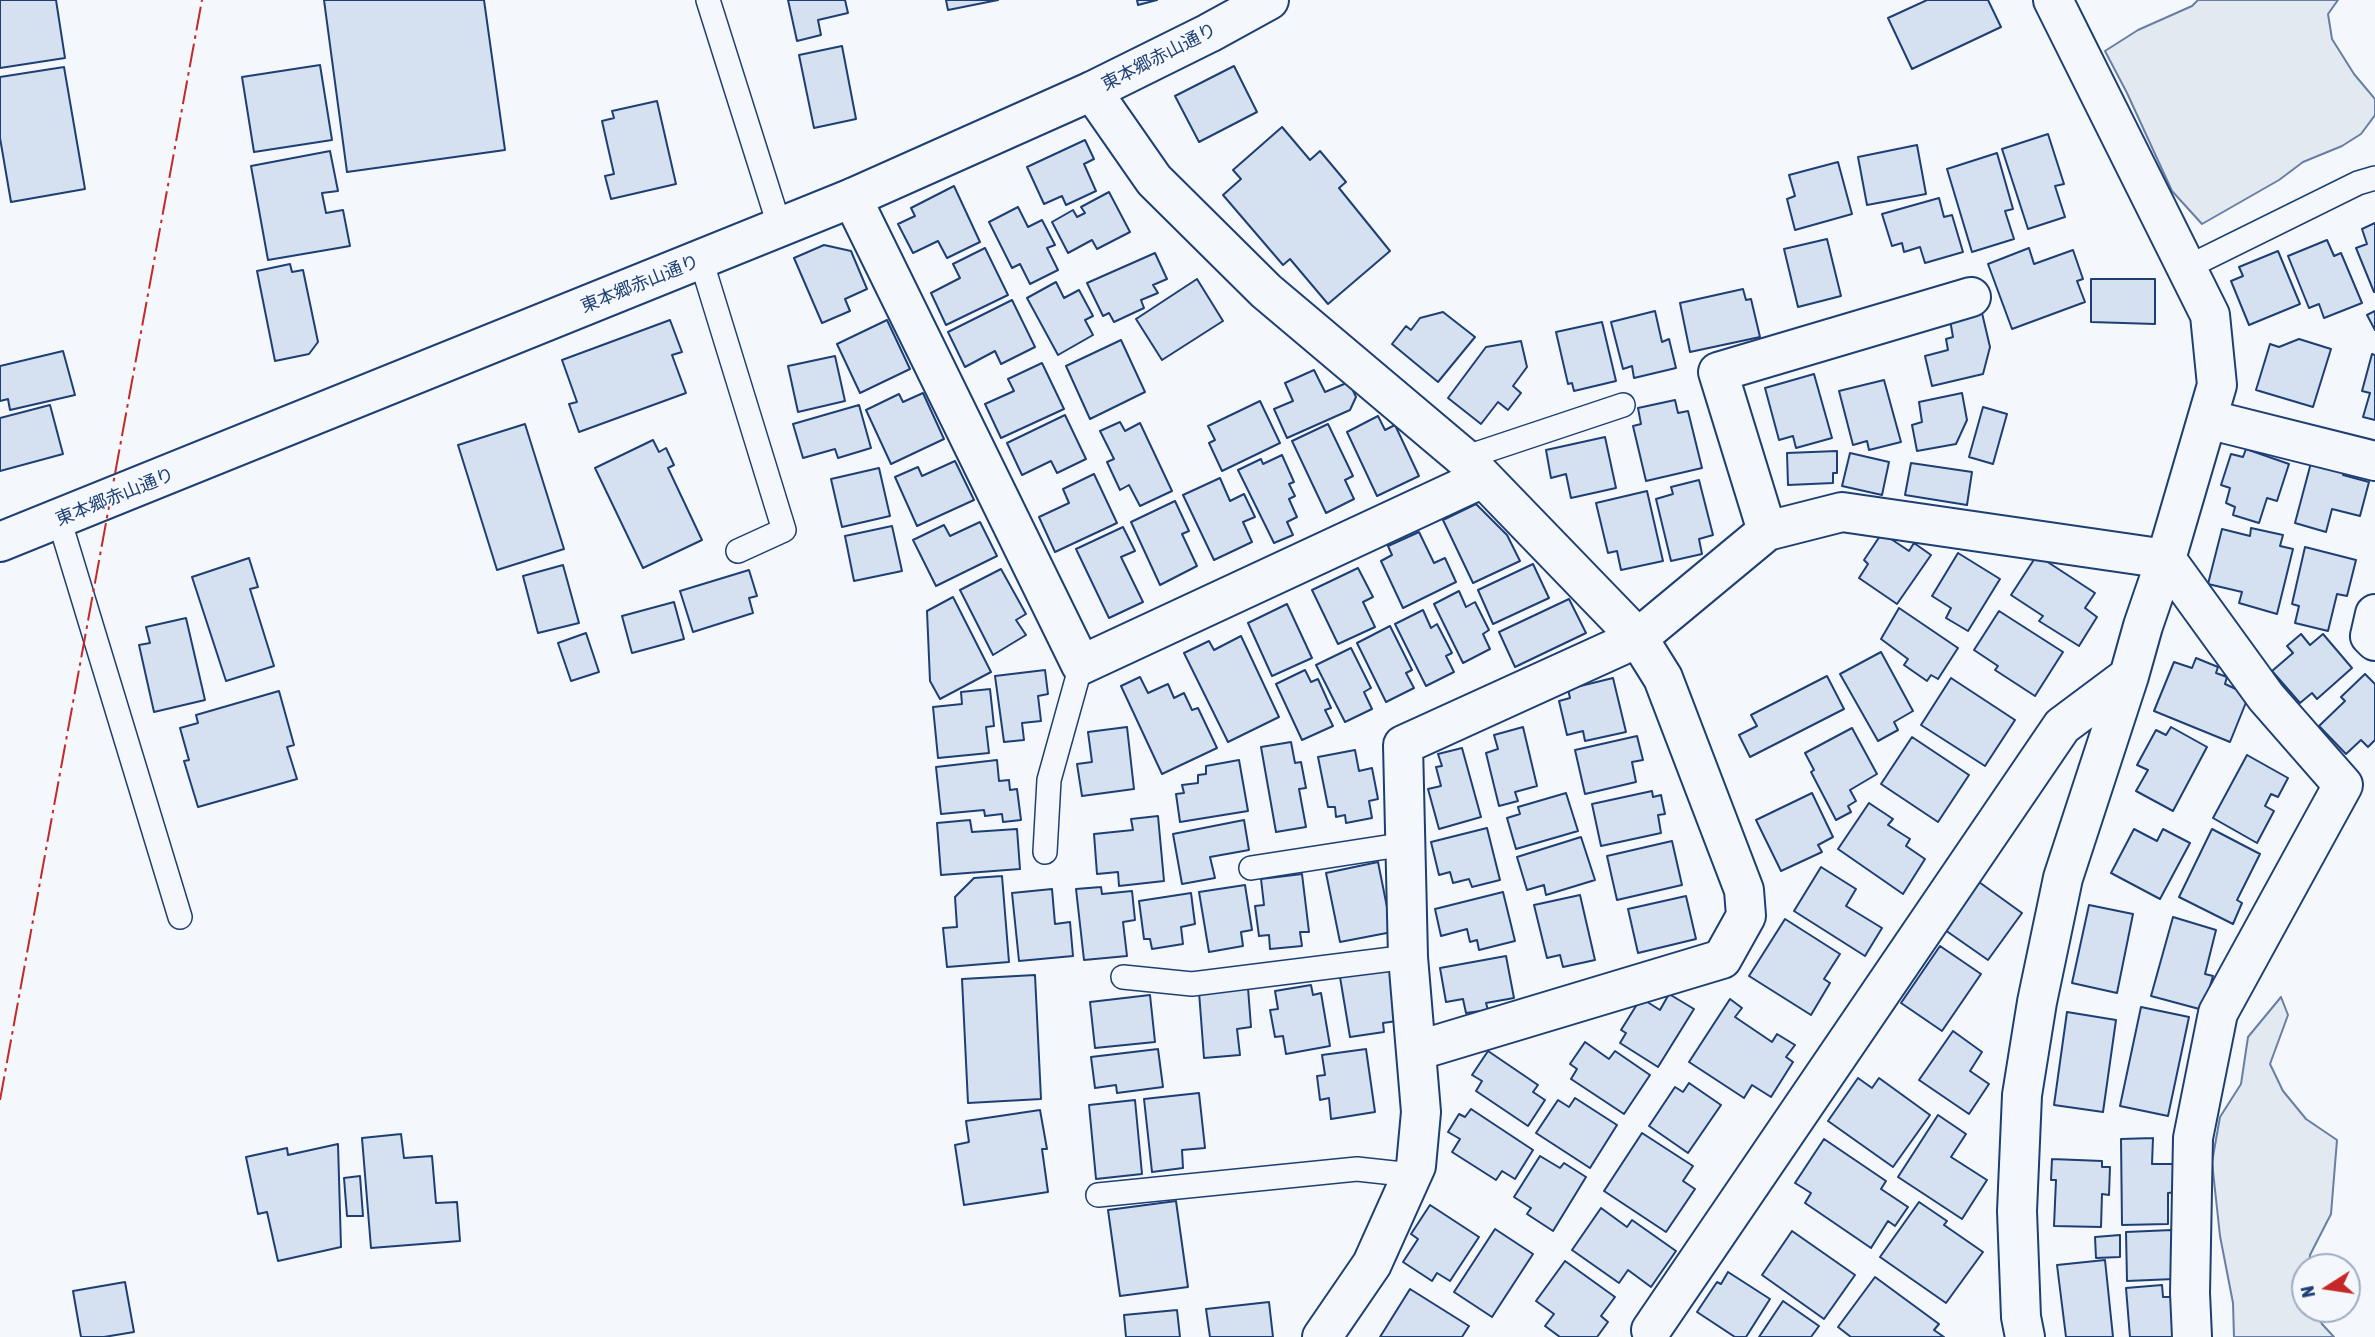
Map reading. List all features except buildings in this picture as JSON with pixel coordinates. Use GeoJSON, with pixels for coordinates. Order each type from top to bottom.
{"type":"FeatureCollection","features":[{"type":"Feature","properties":{"kind":"street","name":"東本郷赤山通り"},"geometry":{"type":"LineString","coordinates":[[0,542],[852,198],[999,135],[1092,91],[1269,0]]}},
{"type":"Feature","properties":{"kind":"street"},"geometry":{"type":"LineString","coordinates":[[2018,1330],[2017,1210],[2021,1108],[2037,1002],[2063,878],[2166,559],[2217,386],[2210,315],[2053,0]]}},
{"type":"Feature","properties":{"kind":"street"},"geometry":{"type":"LineString","coordinates":[[1092,91],[1154,180],[1266,290],[1473,468],[1638,638],[1663,678],[1744,890],[1745,916],[1722,959],[1416,1051]]}},
{"type":"Feature","properties":{"kind":"street"},"geometry":{"type":"LineString","coordinates":[[852,198],[1081,665],[1473,468]]}},
{"type":"Feature","properties":{"kind":"street"},"geometry":{"type":"LineString","coordinates":[[1767,531],[1718,372],[1971,297]]}},
{"type":"Feature","properties":{"kind":"street"},"geometry":{"type":"LineString","coordinates":[[2207,419],[2375,461]]}},
{"type":"Feature","properties":{"kind":"street"},"geometry":{"type":"LineString","coordinates":[[1322,1337],[1372,1264],[1416,1166],[1421,1112],[1408,957],[1403,745],[1638,638],[1767,531],[1842,512],[2166,559],[2266,697],[2343,785],[2218,1013],[2193,1138],[2190,1293],[2192,1337]]}},
{"type":"Feature","properties":{"kind":"street"},"geometry":{"type":"LineString","coordinates":[[2375,614],[2370,636],[2375,641]]}},
{"type":"Feature","properties":{"kind":"street"},"geometry":{"type":"LineString","coordinates":[[1652,1335],[2062,726],[2129,676]]}},
{"type":"Feature","properties":{"kind":"lane"},"geometry":{"type":"LineString","coordinates":[[708,0],[780,228]]}},
{"type":"Feature","properties":{"kind":"lane"},"geometry":{"type":"LineString","coordinates":[[2186,268],[2358,183],[2375,178]]}},
{"type":"Feature","properties":{"kind":"lane"},"geometry":{"type":"LineString","coordinates":[[701,260],[784,530],[738,551]]}},
{"type":"Feature","properties":{"kind":"lane"},"geometry":{"type":"LineString","coordinates":[[1473,468],[1623,405]]}},
{"type":"Feature","properties":{"kind":"lane"},"geometry":{"type":"LineString","coordinates":[[59,519],[180,916]]}},
{"type":"Feature","properties":{"kind":"lane"},"geometry":{"type":"LineString","coordinates":[[1045,852],[1049,780],[1081,665]]}},
{"type":"Feature","properties":{"kind":"lane"},"geometry":{"type":"LineString","coordinates":[[1251,868],[1406,844]]}},
{"type":"Feature","properties":{"kind":"lane"},"geometry":{"type":"LineString","coordinates":[[1124,977],[1192,984],[1408,957]]}},
{"type":"Feature","properties":{"kind":"lane"},"geometry":{"type":"LineString","coordinates":[[1098,1195],[1357,1169],[1412,1175]]}},
{"type":"Feature","properties":{"kind":"shaded area"},"geometry":{"type":"Polygon","coordinates":[[[2198,0],[2338,0],[2328,14],[2332,39],[2354,74],[2375,99],[2375,115],[2361,134],[2342,146],[2303,162],[2279,180],[2202,224],[2172,191],[2105,51],[2138,30],[2192,6],[2198,0]]]}},
{"type":"Feature","properties":{"kind":"shaded area"},"geometry":{"type":"Polygon","coordinates":[[[2281,997],[2288,1015],[2270,1064],[2283,1091],[2306,1119],[2337,1140],[2331,1214],[2311,1253],[2291,1253],[2291,1323],[2322,1323],[2334,1337],[2234,1337],[2233,1303],[2220,1236],[2212,1162],[2220,1117],[2241,1084],[2248,1037],[2281,997]]]}},
{"type":"Feature","properties":{"kind":"power"},"geometry":{"type":"LineString","coordinates":[[0,1100],[202,0]]}}]}
